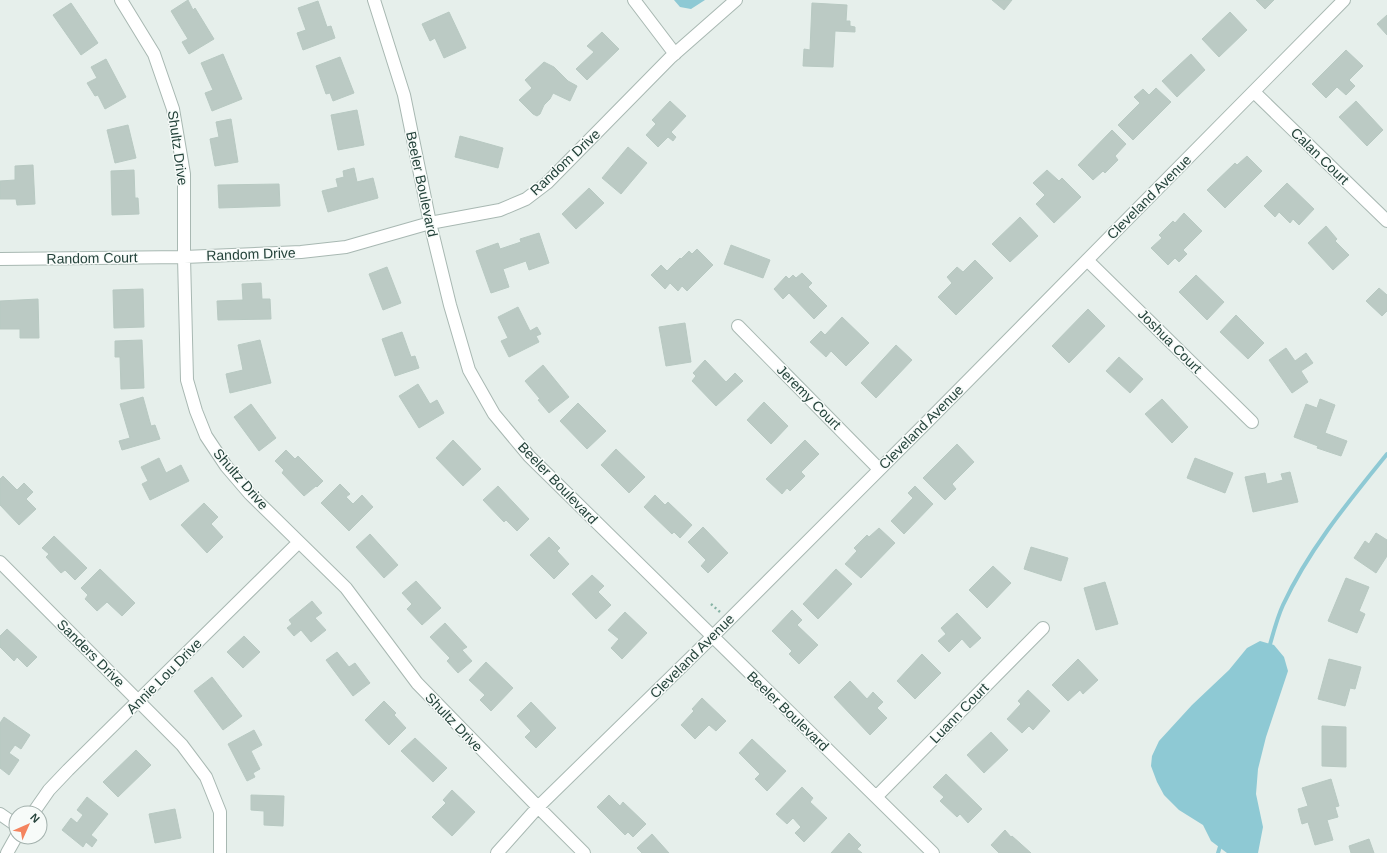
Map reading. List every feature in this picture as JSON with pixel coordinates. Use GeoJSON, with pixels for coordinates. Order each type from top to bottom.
{"type":"FeatureCollection","features":[{"type":"Feature","properties":{"kind":"street","name":"Shultz Drive"},"geometry":{"type":"LineString","coordinates":[[120,0],[154,54],[173,109],[184,174],[184,257],[187,380],[196,411],[206,436],[226,466],[250,494],[346,588],[417,683],[584,853]]}},
{"type":"Feature","properties":{"kind":"street","name":"Beeler Boulevard"},"geometry":{"type":"LineString","coordinates":[[374,0],[404,95],[430,223],[450,305],[469,370],[494,414],[529,456],[933,853]]}},
{"type":"Feature","properties":{"kind":"street"},"geometry":{"type":"LineString","coordinates":[[634,0],[675,54]]}},
{"type":"Feature","properties":{"kind":"street","name":"Random Drive"},"geometry":{"type":"LineString","coordinates":[[184,257],[302,252],[346,248],[430,223],[500,210],[526,199],[547,183],[675,54],[736,0]]}},
{"type":"Feature","properties":{"kind":"street","name":"Cleveland Avenue"},"geometry":{"type":"LineString","coordinates":[[497,853],[538,807],[712,637],[1344,0]]}},
{"type":"Feature","properties":{"kind":"street","name":"Calan Court"},"geometry":{"type":"LineString","coordinates":[[1254,92],[1387,221]]}},
{"type":"Feature","properties":{"kind":"street","name":"Random Court"},"geometry":{"type":"LineString","coordinates":[[0,259],[184,257]]}},
{"type":"Feature","properties":{"kind":"street","name":"Joshua Court"},"geometry":{"type":"LineString","coordinates":[[1087,260],[1252,422]]}},
{"type":"Feature","properties":{"kind":"street","name":"Jeremy Court"},"geometry":{"type":"LineString","coordinates":[[738,326],[879,469]]}},
{"type":"Feature","properties":{"kind":"street","name":"Annie Lou Drive"},"geometry":{"type":"LineString","coordinates":[[38,805],[49,790],[68,770],[300,542]]}},
{"type":"Feature","properties":{"kind":"street","name":"Sanders Drive"},"geometry":{"type":"LineString","coordinates":[[0,562],[182,745],[206,777],[220,812],[220,853]]}},
{"type":"Feature","properties":{"kind":"street","name":"Luann Court"},"geometry":{"type":"LineString","coordinates":[[876,797],[1043,628]]}},
{"type":"Feature","properties":{"kind":"water"},"geometry":{"type":"Polygon","coordinates":[[[674,0],[705,0],[691,9],[680,7],[674,0]]]}},
{"type":"Feature","properties":{"kind":"water"},"geometry":{"type":"Polygon","coordinates":[[[1260,641],[1274,645],[1284,657],[1288,671],[1266,737],[1258,769],[1256,794],[1263,827],[1258,853],[1227,853],[1211,841],[1203,825],[1179,810],[1164,795],[1151,766],[1152,756],[1159,741],[1192,705],[1229,670],[1247,648],[1260,641]]]}},
{"type":"Feature","properties":{"kind":"building"},"geometry":{"type":"Polygon","coordinates":[[[188,0],[193,10],[195,8],[214,39],[189,54],[182,42],[188,39],[171,11],[188,0]]]}},
{"type":"Feature","properties":{"kind":"building"},"geometry":{"type":"Polygon","coordinates":[[[992,0],[1012,0],[1004,10],[992,0]]]}},
{"type":"Feature","properties":{"kind":"building"},"geometry":{"type":"Polygon","coordinates":[[[1256,0],[1274,0],[1265,9],[1256,0]]]}},
{"type":"Feature","properties":{"kind":"building"},"geometry":{"type":"Polygon","coordinates":[[[318,1],[327,27],[331,26],[335,38],[303,50],[297,33],[306,30],[298,8],[318,1]]]}},
{"type":"Feature","properties":{"kind":"building"},"geometry":{"type":"Polygon","coordinates":[[[71,3],[98,43],[81,55],[53,15],[71,3]]]}},
{"type":"Feature","properties":{"kind":"building"},"geometry":{"type":"Polygon","coordinates":[[[812,3],[847,5],[846,21],[850,21],[850,26],[855,27],[855,32],[835,31],[833,67],[803,66],[804,49],[810,50],[812,3]]]}},
{"type":"Feature","properties":{"kind":"building"},"geometry":{"type":"Polygon","coordinates":[[[449,12],[466,48],[444,58],[435,38],[430,41],[422,24],[449,12]]]}},
{"type":"Feature","properties":{"kind":"building"},"geometry":{"type":"Polygon","coordinates":[[[1230,12],[1247,30],[1219,57],[1202,39],[1230,12]]]}},
{"type":"Feature","properties":{"kind":"building"},"geometry":{"type":"Polygon","coordinates":[[[1387,15],[1387,35],[1377,24],[1387,15]]]}},
{"type":"Feature","properties":{"kind":"building"},"geometry":{"type":"Polygon","coordinates":[[[602,32],[619,49],[587,80],[576,69],[594,52],[587,46],[602,32]]]}},
{"type":"Feature","properties":{"kind":"building"},"geometry":{"type":"Polygon","coordinates":[[[1346,50],[1363,66],[1349,80],[1355,86],[1346,95],[1337,87],[1326,98],[1312,84],[1346,50]]]}},
{"type":"Feature","properties":{"kind":"building"},"geometry":{"type":"Polygon","coordinates":[[[223,54],[242,99],[212,111],[205,93],[213,90],[201,63],[223,54]]]}},
{"type":"Feature","properties":{"kind":"building"},"geometry":{"type":"Polygon","coordinates":[[[1191,54],[1205,70],[1177,97],[1162,81],[1191,54]]]}},
{"type":"Feature","properties":{"kind":"building"},"geometry":{"type":"Polygon","coordinates":[[[340,57],[354,93],[333,101],[330,93],[326,94],[316,66],[340,57]]]}},
{"type":"Feature","properties":{"kind":"building"},"geometry":{"type":"Polygon","coordinates":[[[106,59],[126,97],[105,109],[98,95],[95,96],[87,83],[97,78],[91,67],[106,59]]]}},
{"type":"Feature","properties":{"kind":"building"},"geometry":{"type":"Polygon","coordinates":[[[544,62],[554,67],[568,81],[577,86],[570,101],[553,93],[544,105],[540,114],[537,116],[519,100],[532,88],[525,80],[544,62]]]}},
{"type":"Feature","properties":{"kind":"building"},"geometry":{"type":"Polygon","coordinates":[[[1156,88],[1171,102],[1133,140],[1118,125],[1140,103],[1134,97],[1143,89],[1149,95],[1156,88]]]}},
{"type":"Feature","properties":{"kind":"building"},"geometry":{"type":"Polygon","coordinates":[[[670,101],[686,116],[671,132],[676,137],[673,141],[668,137],[658,147],[646,135],[656,124],[652,120],[670,101]]]}},
{"type":"Feature","properties":{"kind":"building"},"geometry":{"type":"Polygon","coordinates":[[[1356,101],[1383,130],[1367,146],[1339,117],[1356,101]]]}},
{"type":"Feature","properties":{"kind":"building"},"geometry":{"type":"Polygon","coordinates":[[[357,110],[364,145],[338,150],[331,115],[357,110]]]}},
{"type":"Feature","properties":{"kind":"building"},"geometry":{"type":"Polygon","coordinates":[[[231,119],[238,162],[215,166],[210,139],[219,137],[216,122],[231,119]]]}},
{"type":"Feature","properties":{"kind":"building"},"geometry":{"type":"Polygon","coordinates":[[[128,125],[136,158],[115,163],[107,130],[128,125]]]}},
{"type":"Feature","properties":{"kind":"building"},"geometry":{"type":"Polygon","coordinates":[[[1112,130],[1126,144],[1115,156],[1118,160],[1105,173],[1103,171],[1093,180],[1078,165],[1112,130]]]}},
{"type":"Feature","properties":{"kind":"building"},"geometry":{"type":"Polygon","coordinates":[[[460,136],[503,148],[498,168],[455,157],[460,136]]]}},
{"type":"Feature","properties":{"kind":"building"},"geometry":{"type":"Polygon","coordinates":[[[628,147],[647,163],[621,194],[602,178],[628,147]]]}},
{"type":"Feature","properties":{"kind":"building"},"geometry":{"type":"Polygon","coordinates":[[[1247,156],[1262,171],[1225,208],[1207,190],[1235,163],[1237,165],[1247,156]]]}},
{"type":"Feature","properties":{"kind":"building"},"geometry":{"type":"Polygon","coordinates":[[[33,165],[35,204],[17,205],[16,199],[0,199],[0,181],[15,180],[15,166],[33,165]]]}},
{"type":"Feature","properties":{"kind":"building"},"geometry":{"type":"Polygon","coordinates":[[[354,168],[357,182],[373,178],[378,198],[328,212],[322,191],[338,187],[336,179],[344,177],[343,171],[354,168]]]}},
{"type":"Feature","properties":{"kind":"building"},"geometry":{"type":"Polygon","coordinates":[[[134,170],[135,198],[138,198],[139,214],[112,215],[111,171],[134,170]]]}},
{"type":"Feature","properties":{"kind":"building"},"geometry":{"type":"Polygon","coordinates":[[[1047,170],[1059,181],[1062,178],[1081,197],[1054,223],[1036,204],[1045,195],[1033,183],[1047,170]]]}},
{"type":"Feature","properties":{"kind":"building"},"geometry":{"type":"Polygon","coordinates":[[[1287,183],[1314,209],[1299,225],[1293,219],[1290,223],[1279,212],[1275,217],[1264,206],[1287,183]]]}},
{"type":"Feature","properties":{"kind":"building"},"geometry":{"type":"Polygon","coordinates":[[[279,184],[280,206],[219,208],[218,185],[279,184]]]}},
{"type":"Feature","properties":{"kind":"building"},"geometry":{"type":"Polygon","coordinates":[[[589,188],[604,203],[576,229],[562,214],[589,188]]]}},
{"type":"Feature","properties":{"kind":"building"},"geometry":{"type":"Polygon","coordinates":[[[1184,213],[1202,231],[1183,250],[1187,254],[1179,262],[1175,258],[1168,265],[1151,248],[1162,238],[1159,235],[1173,221],[1175,223],[1184,213]]]}},
{"type":"Feature","properties":{"kind":"building"},"geometry":{"type":"Polygon","coordinates":[[[1020,217],[1038,236],[1010,262],[992,244],[1020,217]]]}},
{"type":"Feature","properties":{"kind":"building"},"geometry":{"type":"Polygon","coordinates":[[[1326,226],[1337,239],[1335,241],[1349,255],[1333,270],[1308,243],[1326,226]]]}},
{"type":"Feature","properties":{"kind":"building"},"geometry":{"type":"Polygon","coordinates":[[[539,233],[549,263],[529,270],[526,261],[503,269],[509,287],[491,293],[476,251],[498,243],[500,249],[521,242],[520,239],[539,233]]]}},
{"type":"Feature","properties":{"kind":"building"},"geometry":{"type":"Polygon","coordinates":[[[731,245],[770,260],[763,278],[724,264],[731,245]]]}},
{"type":"Feature","properties":{"kind":"building"},"geometry":{"type":"Polygon","coordinates":[[[697,249],[713,265],[687,291],[682,286],[678,291],[670,283],[665,289],[651,275],[661,265],[667,271],[689,251],[692,254],[697,249]]]}},
{"type":"Feature","properties":{"kind":"building"},"geometry":{"type":"Polygon","coordinates":[[[975,260],[993,278],[956,315],[938,297],[952,283],[947,277],[957,267],[963,272],[975,260]]]}},
{"type":"Feature","properties":{"kind":"building"},"geometry":{"type":"Polygon","coordinates":[[[387,267],[401,303],[383,310],[369,274],[387,267]]]}},
{"type":"Feature","properties":{"kind":"building"},"geometry":{"type":"Polygon","coordinates":[[[802,273],[812,283],[808,287],[827,306],[814,319],[789,293],[783,299],[774,289],[786,276],[789,279],[793,275],[796,278],[802,273]]]}},
{"type":"Feature","properties":{"kind":"building"},"geometry":{"type":"Polygon","coordinates":[[[1196,275],[1224,302],[1207,320],[1179,292],[1196,275]]]}},
{"type":"Feature","properties":{"kind":"building"},"geometry":{"type":"Polygon","coordinates":[[[261,283],[262,299],[270,299],[271,319],[218,320],[217,301],[243,300],[242,284],[261,283]]]}},
{"type":"Feature","properties":{"kind":"building"},"geometry":{"type":"Polygon","coordinates":[[[1379,288],[1387,295],[1387,311],[1382,316],[1366,301],[1379,288]]]}},
{"type":"Feature","properties":{"kind":"building"},"geometry":{"type":"Polygon","coordinates":[[[143,289],[144,327],[114,328],[113,290],[143,289]]]}},
{"type":"Feature","properties":{"kind":"building"},"geometry":{"type":"Polygon","coordinates":[[[38,299],[39,338],[20,338],[20,329],[0,329],[0,301],[38,299]]]}},
{"type":"Feature","properties":{"kind":"building"},"geometry":{"type":"Polygon","coordinates":[[[518,307],[530,331],[537,327],[541,334],[536,336],[539,342],[509,357],[501,341],[508,338],[498,317],[518,307]]]}},
{"type":"Feature","properties":{"kind":"building"},"geometry":{"type":"Polygon","coordinates":[[[1088,309],[1105,326],[1069,363],[1052,346],[1088,309]]]}},
{"type":"Feature","properties":{"kind":"building"},"geometry":{"type":"Polygon","coordinates":[[[1236,315],[1264,343],[1248,359],[1220,332],[1236,315]]]}},
{"type":"Feature","properties":{"kind":"building"},"geometry":{"type":"Polygon","coordinates":[[[842,317],[869,343],[846,366],[831,351],[826,357],[810,342],[821,331],[825,335],[842,317]]]}},
{"type":"Feature","properties":{"kind":"building"},"geometry":{"type":"Polygon","coordinates":[[[685,323],[691,362],[666,366],[659,327],[685,323]]]}},
{"type":"Feature","properties":{"kind":"building"},"geometry":{"type":"Polygon","coordinates":[[[402,332],[411,357],[415,356],[419,368],[395,376],[382,339],[402,332]]]}},
{"type":"Feature","properties":{"kind":"building"},"geometry":{"type":"Polygon","coordinates":[[[142,340],[144,388],[121,389],[120,357],[115,357],[115,341],[142,340]]]}},
{"type":"Feature","properties":{"kind":"building"},"geometry":{"type":"Polygon","coordinates":[[[260,340],[271,383],[230,393],[226,374],[243,370],[238,345],[260,340]]]}},
{"type":"Feature","properties":{"kind":"building"},"geometry":{"type":"Polygon","coordinates":[[[896,345],[912,360],[876,398],[861,383],[896,345]]]}},
{"type":"Feature","properties":{"kind":"building"},"geometry":{"type":"Polygon","coordinates":[[[1286,348],[1295,361],[1306,353],[1313,363],[1301,371],[1308,382],[1292,393],[1269,360],[1286,348]]]}},
{"type":"Feature","properties":{"kind":"building"},"geometry":{"type":"Polygon","coordinates":[[[1119,357],[1143,379],[1130,393],[1106,371],[1119,357]]]}},
{"type":"Feature","properties":{"kind":"building"},"geometry":{"type":"Polygon","coordinates":[[[705,360],[726,382],[735,373],[743,381],[716,406],[692,381],[696,376],[693,373],[705,360]]]}},
{"type":"Feature","properties":{"kind":"building"},"geometry":{"type":"Polygon","coordinates":[[[543,365],[569,397],[549,413],[525,381],[543,365]]]}},
{"type":"Feature","properties":{"kind":"building"},"geometry":{"type":"Polygon","coordinates":[[[418,384],[430,404],[437,400],[444,413],[419,428],[399,396],[418,384]]]}},
{"type":"Feature","properties":{"kind":"building"},"geometry":{"type":"Polygon","coordinates":[[[143,397],[151,426],[155,425],[160,439],[122,450],[119,441],[130,438],[120,404],[143,397]]]}},
{"type":"Feature","properties":{"kind":"building"},"geometry":{"type":"Polygon","coordinates":[[[1162,399],[1188,427],[1172,443],[1145,414],[1162,399]]]}},
{"type":"Feature","properties":{"kind":"building"},"geometry":{"type":"Polygon","coordinates":[[[1320,399],[1335,405],[1325,433],[1347,441],[1341,456],[1317,448],[1318,446],[1294,437],[1306,404],[1317,408],[1320,399]]]}},
{"type":"Feature","properties":{"kind":"building"},"geometry":{"type":"Polygon","coordinates":[[[764,402],[788,426],[771,444],[747,420],[764,402]]]}},
{"type":"Feature","properties":{"kind":"building"},"geometry":{"type":"Polygon","coordinates":[[[578,403],[606,431],[587,449],[560,421],[578,403]]]}},
{"type":"Feature","properties":{"kind":"building"},"geometry":{"type":"Polygon","coordinates":[[[251,404],[276,438],[259,451],[234,417],[251,404]]]}},
{"type":"Feature","properties":{"kind":"building"},"geometry":{"type":"Polygon","coordinates":[[[453,440],[481,469],[463,486],[436,458],[453,440]]]}},
{"type":"Feature","properties":{"kind":"building"},"geometry":{"type":"Polygon","coordinates":[[[805,440],[819,454],[801,472],[805,476],[790,491],[787,488],[782,494],[766,479],[805,440]]]}},
{"type":"Feature","properties":{"kind":"building"},"geometry":{"type":"Polygon","coordinates":[[[957,444],[974,462],[952,484],[956,489],[945,500],[923,478],[957,444]]]}},
{"type":"Feature","properties":{"kind":"building"},"geometry":{"type":"Polygon","coordinates":[[[616,449],[645,477],[629,493],[601,465],[616,449]]]}},
{"type":"Feature","properties":{"kind":"building"},"geometry":{"type":"Polygon","coordinates":[[[286,450],[295,459],[298,456],[323,481],[304,496],[282,473],[284,470],[275,461],[286,450]]]}},
{"type":"Feature","properties":{"kind":"building"},"geometry":{"type":"Polygon","coordinates":[[[159,458],[166,473],[181,465],[189,481],[150,500],[142,484],[148,481],[141,467],[159,458]]]}},
{"type":"Feature","properties":{"kind":"building"},"geometry":{"type":"Polygon","coordinates":[[[1195,458],[1233,473],[1225,493],[1187,478],[1195,458]]]}},
{"type":"Feature","properties":{"kind":"building"},"geometry":{"type":"Polygon","coordinates":[[[1290,472],[1298,502],[1253,512],[1245,477],[1265,473],[1267,484],[1283,480],[1281,474],[1290,472]]]}},
{"type":"Feature","properties":{"kind":"building"},"geometry":{"type":"Polygon","coordinates":[[[3,476],[17,490],[24,483],[33,492],[26,499],[36,509],[19,525],[0,505],[0,479],[3,476]]]}},
{"type":"Feature","properties":{"kind":"building"},"geometry":{"type":"Polygon","coordinates":[[[340,484],[350,494],[346,497],[353,504],[362,495],[373,507],[349,531],[321,503],[340,484]]]}},
{"type":"Feature","properties":{"kind":"building"},"geometry":{"type":"Polygon","coordinates":[[[498,486],[529,519],[517,531],[506,520],[504,522],[483,500],[498,486]]]}},
{"type":"Feature","properties":{"kind":"building"},"geometry":{"type":"Polygon","coordinates":[[[915,486],[933,504],[904,534],[891,521],[913,498],[908,493],[915,486]]]}},
{"type":"Feature","properties":{"kind":"building"},"geometry":{"type":"Polygon","coordinates":[[[655,495],[665,505],[668,502],[692,525],[680,538],[674,532],[672,534],[644,507],[655,495]]]}},
{"type":"Feature","properties":{"kind":"building"},"geometry":{"type":"Polygon","coordinates":[[[204,503],[218,517],[211,524],[223,537],[207,553],[181,525],[204,503]]]}},
{"type":"Feature","properties":{"kind":"building"},"geometry":{"type":"Polygon","coordinates":[[[703,527],[728,553],[708,573],[701,566],[706,560],[688,542],[703,527]]]}},
{"type":"Feature","properties":{"kind":"building"},"geometry":{"type":"Polygon","coordinates":[[[879,528],[895,543],[861,578],[845,564],[857,551],[854,548],[867,535],[869,537],[879,528]]]}},
{"type":"Feature","properties":{"kind":"building"},"geometry":{"type":"Polygon","coordinates":[[[1376,533],[1387,540],[1387,556],[1376,573],[1354,558],[1365,541],[1369,544],[1376,533]]]}},
{"type":"Feature","properties":{"kind":"building"},"geometry":{"type":"Polygon","coordinates":[[[370,534],[398,565],[384,578],[356,547],[370,534]]]}},
{"type":"Feature","properties":{"kind":"building"},"geometry":{"type":"Polygon","coordinates":[[[54,536],[87,568],[75,580],[65,570],[61,573],[46,557],[49,554],[42,548],[54,536]]]}},
{"type":"Feature","properties":{"kind":"building"},"geometry":{"type":"Polygon","coordinates":[[[549,537],[560,548],[557,551],[569,564],[554,579],[530,555],[549,537]]]}},
{"type":"Feature","properties":{"kind":"building"},"geometry":{"type":"Polygon","coordinates":[[[1031,547],[1068,558],[1061,581],[1024,569],[1031,547]]]}},
{"type":"Feature","properties":{"kind":"building"},"geometry":{"type":"Polygon","coordinates":[[[993,566],[1011,583],[987,608],[969,590],[993,566]]]}},
{"type":"Feature","properties":{"kind":"building"},"geometry":{"type":"Polygon","coordinates":[[[100,569],[135,603],[122,616],[107,602],[97,611],[85,599],[88,595],[81,588],[100,569]]]}},
{"type":"Feature","properties":{"kind":"building"},"geometry":{"type":"Polygon","coordinates":[[[836,569],[852,584],[818,619],[803,604],[836,569]]]}},
{"type":"Feature","properties":{"kind":"building"},"geometry":{"type":"Polygon","coordinates":[[[592,575],[604,586],[598,592],[611,605],[596,619],[572,594],[592,575]]]}},
{"type":"Feature","properties":{"kind":"building"},"geometry":{"type":"Polygon","coordinates":[[[1346,578],[1369,587],[1359,611],[1365,614],[1357,633],[1328,621],[1346,578]]]}},
{"type":"Feature","properties":{"kind":"building"},"geometry":{"type":"Polygon","coordinates":[[[416,581],[441,608],[422,625],[407,609],[412,604],[402,593],[416,581]]]}},
{"type":"Feature","properties":{"kind":"building"},"geometry":{"type":"Polygon","coordinates":[[[1105,582],[1118,624],[1096,630],[1084,588],[1105,582]]]}},
{"type":"Feature","properties":{"kind":"building"},"geometry":{"type":"Polygon","coordinates":[[[312,601],[322,613],[315,618],[326,630],[311,642],[301,630],[294,636],[287,628],[292,624],[289,620],[312,601]]]}},
{"type":"Feature","properties":{"kind":"building"},"geometry":{"type":"Polygon","coordinates":[[[792,610],[802,620],[797,625],[818,645],[799,664],[789,654],[792,651],[772,631],[792,610]]]}},
{"type":"Feature","properties":{"kind":"building"},"geometry":{"type":"Polygon","coordinates":[[[625,612],[647,633],[622,659],[611,648],[619,639],[608,630],[625,612]]]}},
{"type":"Feature","properties":{"kind":"building"},"geometry":{"type":"Polygon","coordinates":[[[957,613],[981,638],[970,648],[962,639],[949,652],[938,641],[946,634],[941,628],[957,613]]]}},
{"type":"Feature","properties":{"kind":"building"},"geometry":{"type":"Polygon","coordinates":[[[445,623],[467,647],[462,650],[472,661],[458,673],[447,661],[450,658],[430,637],[445,623]]]}},
{"type":"Feature","properties":{"kind":"building"},"geometry":{"type":"Polygon","coordinates":[[[7,629],[37,657],[27,667],[17,657],[14,661],[0,647],[0,636],[7,629]]]}},
{"type":"Feature","properties":{"kind":"building"},"geometry":{"type":"Polygon","coordinates":[[[244,636],[260,652],[243,668],[227,652],[244,636]]]}},
{"type":"Feature","properties":{"kind":"building"},"geometry":{"type":"Polygon","coordinates":[[[337,652],[349,667],[355,663],[370,683],[353,696],[326,660],[337,652]]]}},
{"type":"Feature","properties":{"kind":"building"},"geometry":{"type":"Polygon","coordinates":[[[922,654],[941,673],[915,699],[897,681],[922,654]]]}},
{"type":"Feature","properties":{"kind":"building"},"geometry":{"type":"Polygon","coordinates":[[[1078,659],[1098,680],[1083,694],[1080,690],[1068,701],[1052,685],[1078,659]]]}},
{"type":"Feature","properties":{"kind":"building"},"geometry":{"type":"Polygon","coordinates":[[[1329,659],[1361,667],[1355,689],[1350,688],[1345,706],[1318,699],[1329,659]]]}},
{"type":"Feature","properties":{"kind":"building"},"geometry":{"type":"Polygon","coordinates":[[[486,662],[513,688],[491,711],[480,700],[485,695],[469,680],[486,662]]]}},
{"type":"Feature","properties":{"kind":"building"},"geometry":{"type":"Polygon","coordinates":[[[212,677],[242,716],[223,730],[194,691],[212,677]]]}},
{"type":"Feature","properties":{"kind":"building"},"geometry":{"type":"Polygon","coordinates":[[[850,681],[867,699],[873,692],[883,702],[877,708],[887,718],[870,735],[834,697],[850,681]]]}},
{"type":"Feature","properties":{"kind":"building"},"geometry":{"type":"Polygon","coordinates":[[[1028,690],[1050,711],[1033,730],[1029,726],[1022,733],[1007,719],[1021,704],[1018,701],[1028,690]]]}},
{"type":"Feature","properties":{"kind":"building"},"geometry":{"type":"Polygon","coordinates":[[[702,698],[726,721],[716,731],[709,725],[695,739],[681,725],[694,711],[692,709],[702,698]]]}},
{"type":"Feature","properties":{"kind":"building"},"geometry":{"type":"Polygon","coordinates":[[[384,701],[396,713],[394,715],[406,728],[389,745],[365,720],[384,701]]]}},
{"type":"Feature","properties":{"kind":"building"},"geometry":{"type":"Polygon","coordinates":[[[531,702],[556,728],[536,748],[525,737],[531,731],[517,716],[531,702]]]}},
{"type":"Feature","properties":{"kind":"building"},"geometry":{"type":"Polygon","coordinates":[[[4,717],[30,735],[21,749],[15,745],[9,753],[19,760],[9,775],[0,768],[0,723],[4,717]]]}},
{"type":"Feature","properties":{"kind":"building"},"geometry":{"type":"Polygon","coordinates":[[[1322,726],[1346,727],[1346,767],[1322,766],[1322,726]]]}},
{"type":"Feature","properties":{"kind":"building"},"geometry":{"type":"Polygon","coordinates":[[[254,730],[262,745],[251,751],[260,769],[253,773],[255,777],[247,781],[228,744],[254,730]]]}},
{"type":"Feature","properties":{"kind":"building"},"geometry":{"type":"Polygon","coordinates":[[[991,732],[1008,750],[984,773],[967,755],[991,732]]]}},
{"type":"Feature","properties":{"kind":"building"},"geometry":{"type":"Polygon","coordinates":[[[415,738],[447,768],[433,782],[401,751],[415,738]]]}},
{"type":"Feature","properties":{"kind":"building"},"geometry":{"type":"Polygon","coordinates":[[[752,739],[786,771],[767,791],[755,779],[760,774],[739,753],[752,739]]]}},
{"type":"Feature","properties":{"kind":"building"},"geometry":{"type":"Polygon","coordinates":[[[136,750],[151,765],[118,797],[103,782],[136,750]]]}},
{"type":"Feature","properties":{"kind":"building"},"geometry":{"type":"Polygon","coordinates":[[[946,774],[982,809],[968,823],[960,814],[957,817],[940,801],[944,797],[933,787],[946,774]]]}},
{"type":"Feature","properties":{"kind":"building"},"geometry":{"type":"Polygon","coordinates":[[[1331,779],[1339,806],[1335,807],[1338,817],[1327,820],[1333,840],[1315,845],[1308,822],[1302,824],[1298,809],[1308,806],[1302,788],[1331,779]]]}},
{"type":"Feature","properties":{"kind":"building"},"geometry":{"type":"Polygon","coordinates":[[[802,787],[813,798],[810,802],[827,818],[804,842],[795,833],[801,827],[793,818],[787,824],[776,814],[802,787]]]}},
{"type":"Feature","properties":{"kind":"building"},"geometry":{"type":"Polygon","coordinates":[[[452,790],[475,812],[452,836],[432,817],[446,803],[443,800],[452,790]]]}},
{"type":"Feature","properties":{"kind":"building"},"geometry":{"type":"Polygon","coordinates":[[[251,795],[284,796],[283,826],[264,825],[264,811],[251,810],[251,795]]]}},
{"type":"Feature","properties":{"kind":"building"},"geometry":{"type":"Polygon","coordinates":[[[609,795],[620,806],[623,802],[646,824],[633,837],[628,832],[625,835],[597,807],[609,795]]]}},
{"type":"Feature","properties":{"kind":"building"},"geometry":{"type":"Polygon","coordinates":[[[87,797],[108,814],[91,835],[97,840],[92,847],[86,842],[83,847],[62,830],[71,818],[77,823],[83,815],[77,810],[87,797]]]}},
{"type":"Feature","properties":{"kind":"building"},"geometry":{"type":"Polygon","coordinates":[[[175,809],[181,838],[155,843],[149,814],[175,809]]]}},
{"type":"Feature","properties":{"kind":"building"},"geometry":{"type":"Polygon","coordinates":[[[1005,830],[1011,837],[1012,836],[1031,853],[999,853],[991,845],[1005,830]]]}},
{"type":"Feature","properties":{"kind":"building"},"geometry":{"type":"Polygon","coordinates":[[[849,833],[861,845],[857,849],[862,853],[831,853],[849,833]]]}},
{"type":"Feature","properties":{"kind":"building"},"geometry":{"type":"Polygon","coordinates":[[[652,834],[669,853],[642,853],[637,848],[652,834]]]}},
{"type":"Feature","properties":{"kind":"building"},"geometry":{"type":"Polygon","coordinates":[[[1369,839],[1374,853],[1351,853],[1349,846],[1369,839]]]}},
{"type":"Feature","properties":{"kind":"waterway"},"geometry":{"type":"LineString","coordinates":[[1269,648],[1281,610],[1293,584],[1305,564],[1330,526],[1387,454]]}},
{"type":"Feature","properties":{"kind":"waterway"},"geometry":{"type":"LineString","coordinates":[[1218,853],[1221,843]]}}]}
